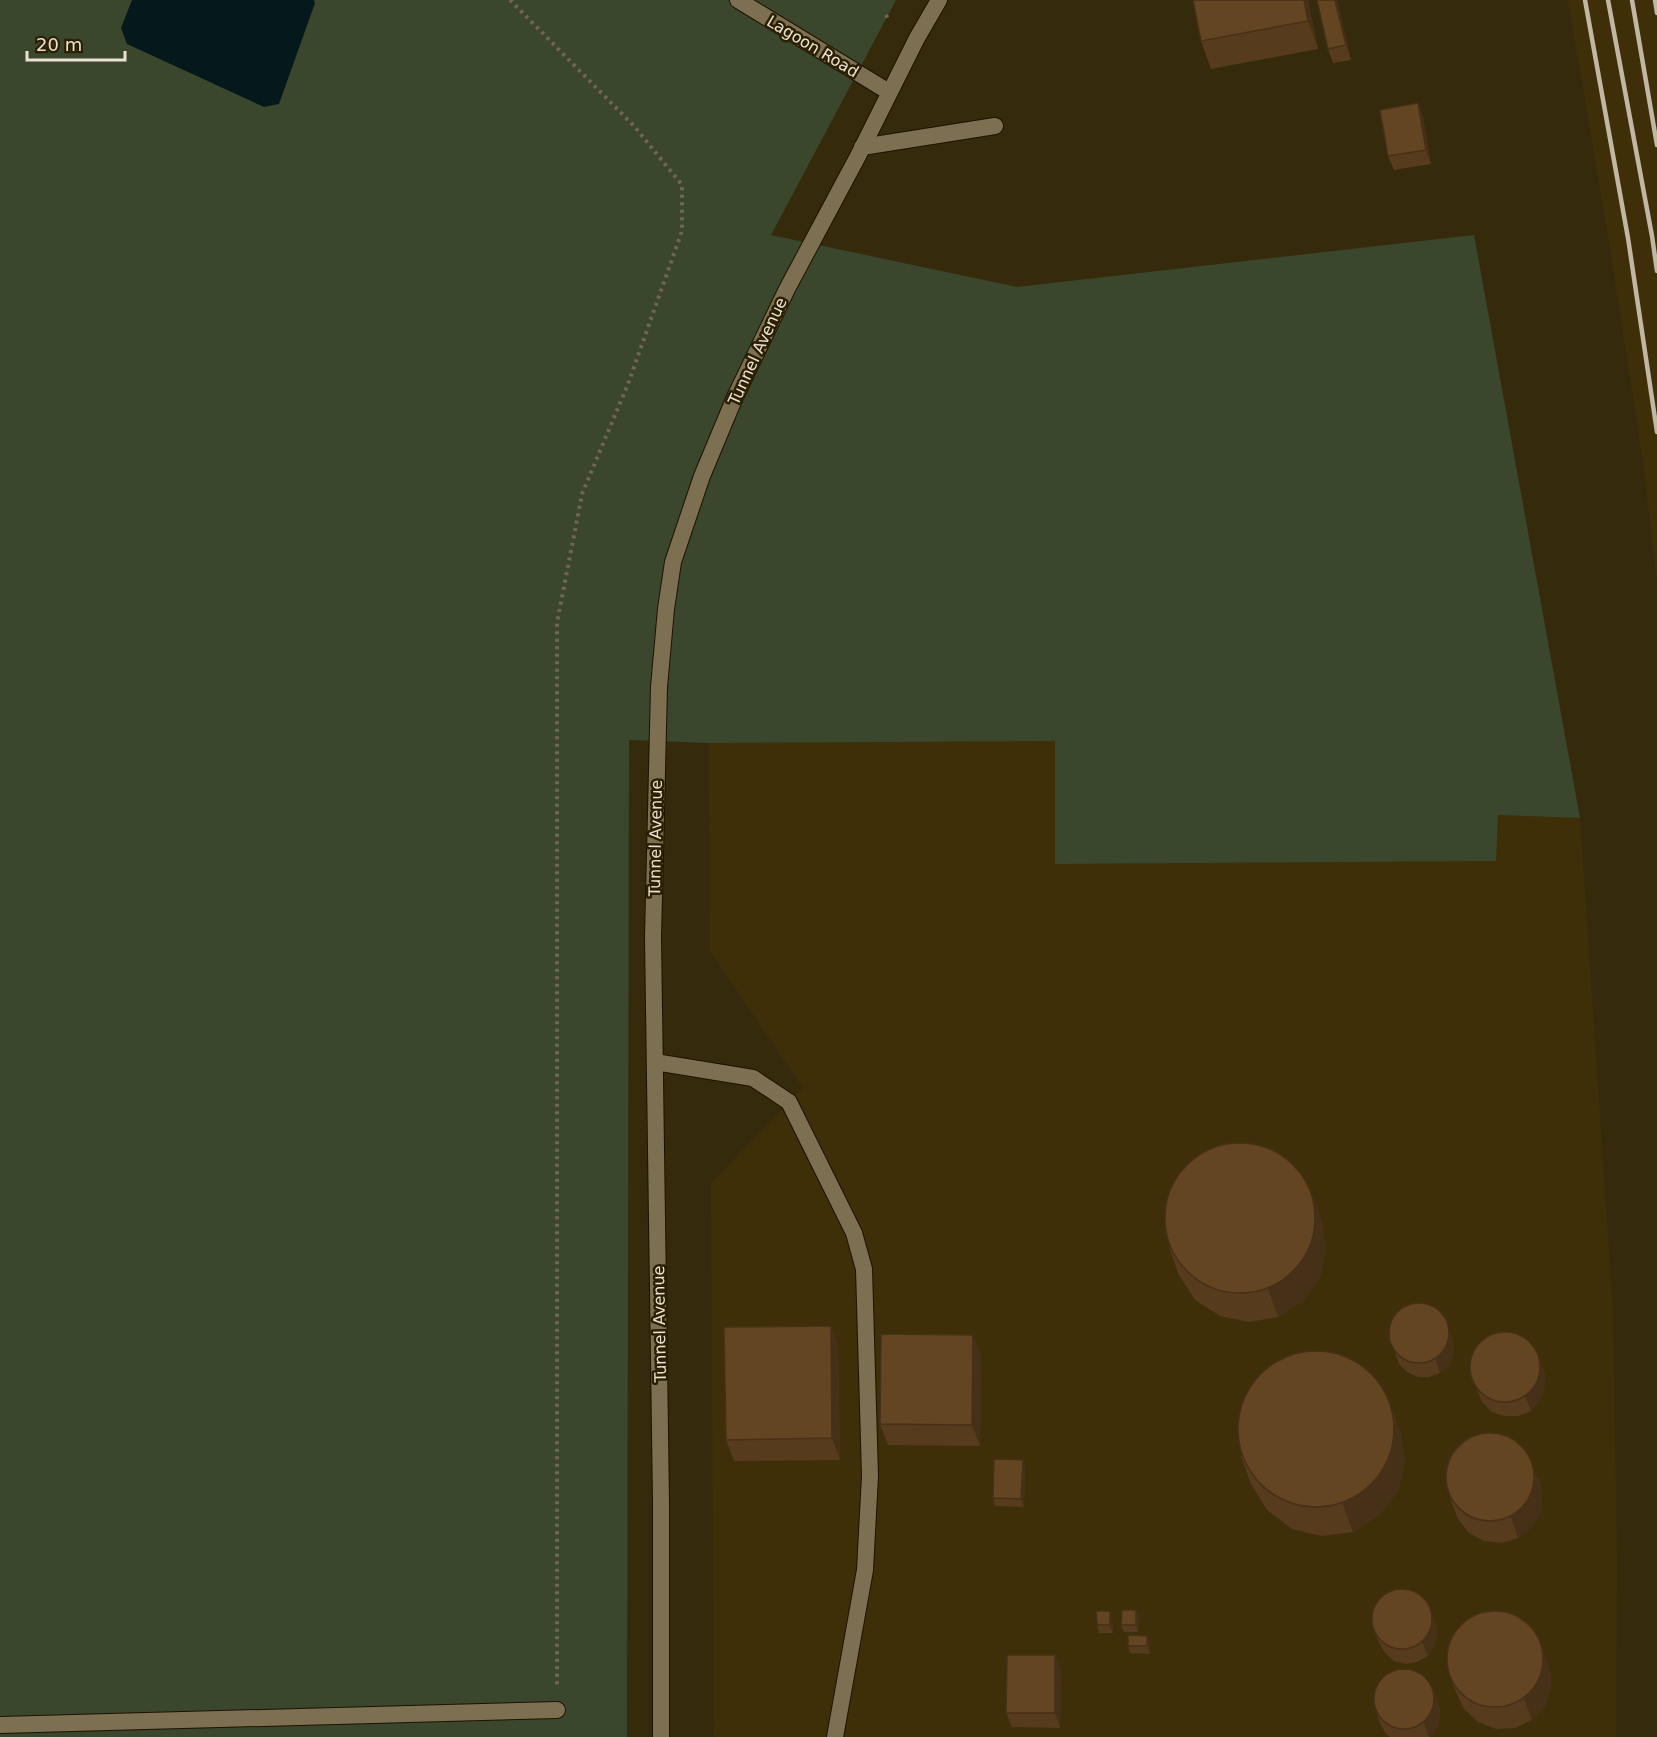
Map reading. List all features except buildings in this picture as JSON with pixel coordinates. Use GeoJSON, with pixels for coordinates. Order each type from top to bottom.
{"type":"FeatureCollection","features":[{"type":"Feature","properties":{"kind":"street","name":"Lagoon Road"},"geometry":{"type":"LineString","coordinates":[[738,0],[889,92]]}},
{"type":"Feature","properties":{"kind":"street","name":"Tunnel Avenue"},"geometry":{"type":"LineString","coordinates":[[661,1737],[661,1502],[654,937],[659,687],[666,609],[674,562],[702,476],[735,397],[787,289],[939,0]]}},
{"type":"Feature","properties":{"kind":"street"},"geometry":{"type":"LineString","coordinates":[[862,147],[995,126]]}},
{"type":"Feature","properties":{"kind":"street"},"geometry":{"type":"LineString","coordinates":[[655,1062],[753,1078],[789,1102],[854,1233],[864,1269],[870,1476],[865,1570],[835,1737]]}},
{"type":"Feature","properties":{"kind":"street"},"geometry":{"type":"LineString","coordinates":[[0,1725],[145,1729],[557,1710]]}},
{"type":"Feature","properties":{"kind":"path"},"geometry":{"type":"LineString","coordinates":[[510,0],[634,126],[682,184],[682,231],[628,384],[582,494],[557,623],[557,1710]]}},
{"type":"Feature","properties":{"kind":"path"},"geometry":{"type":"LineString","coordinates":[[886,15],[889,20]]}},
{"type":"Feature","properties":{"kind":"shaded area"},"geometry":{"type":"Polygon","coordinates":[[[132,0],[314,0],[315,3],[279,104],[264,107],[127,44],[121,28],[132,0]]]}},
{"type":"Feature","properties":{"kind":"shaded area"},"geometry":{"type":"Polygon","coordinates":[[[1568,0],[1657,0],[1657,582],[1643,462],[1568,0]]]}},
{"type":"Feature","properties":{"kind":"shaded area"},"geometry":{"type":"Polygon","coordinates":[[[1055,741],[1055,864],[1495,861],[1497,815],[1580,818],[1613,1311],[1617,1561],[1616,1737],[714,1737],[711,1183],[803,1088],[710,951],[709,743],[1055,741]]]}},
{"type":"Feature","properties":{"kind":"green space"},"geometry":{"type":"Polygon","coordinates":[[[0,0],[896,0],[771,235],[1017,287],[1474,235],[1580,818],[1498,815],[1496,861],[1055,864],[1055,741],[709,743],[629,740],[627,1737],[0,1737],[0,0]]]}},
{"type":"Feature","properties":{"kind":"railway"},"geometry":{"type":"LineString","coordinates":[[1585,0],[1628,238],[1657,432]]}},
{"type":"Feature","properties":{"kind":"railway"},"geometry":{"type":"LineString","coordinates":[[1608,0],[1657,271]]}},
{"type":"Feature","properties":{"kind":"railway"},"geometry":{"type":"LineString","coordinates":[[1632,0],[1657,145]]}},
{"type":"Feature","properties":{"kind":"railway"},"geometry":{"type":"LineString","coordinates":[[1655,0],[1657,13]]}}]}
